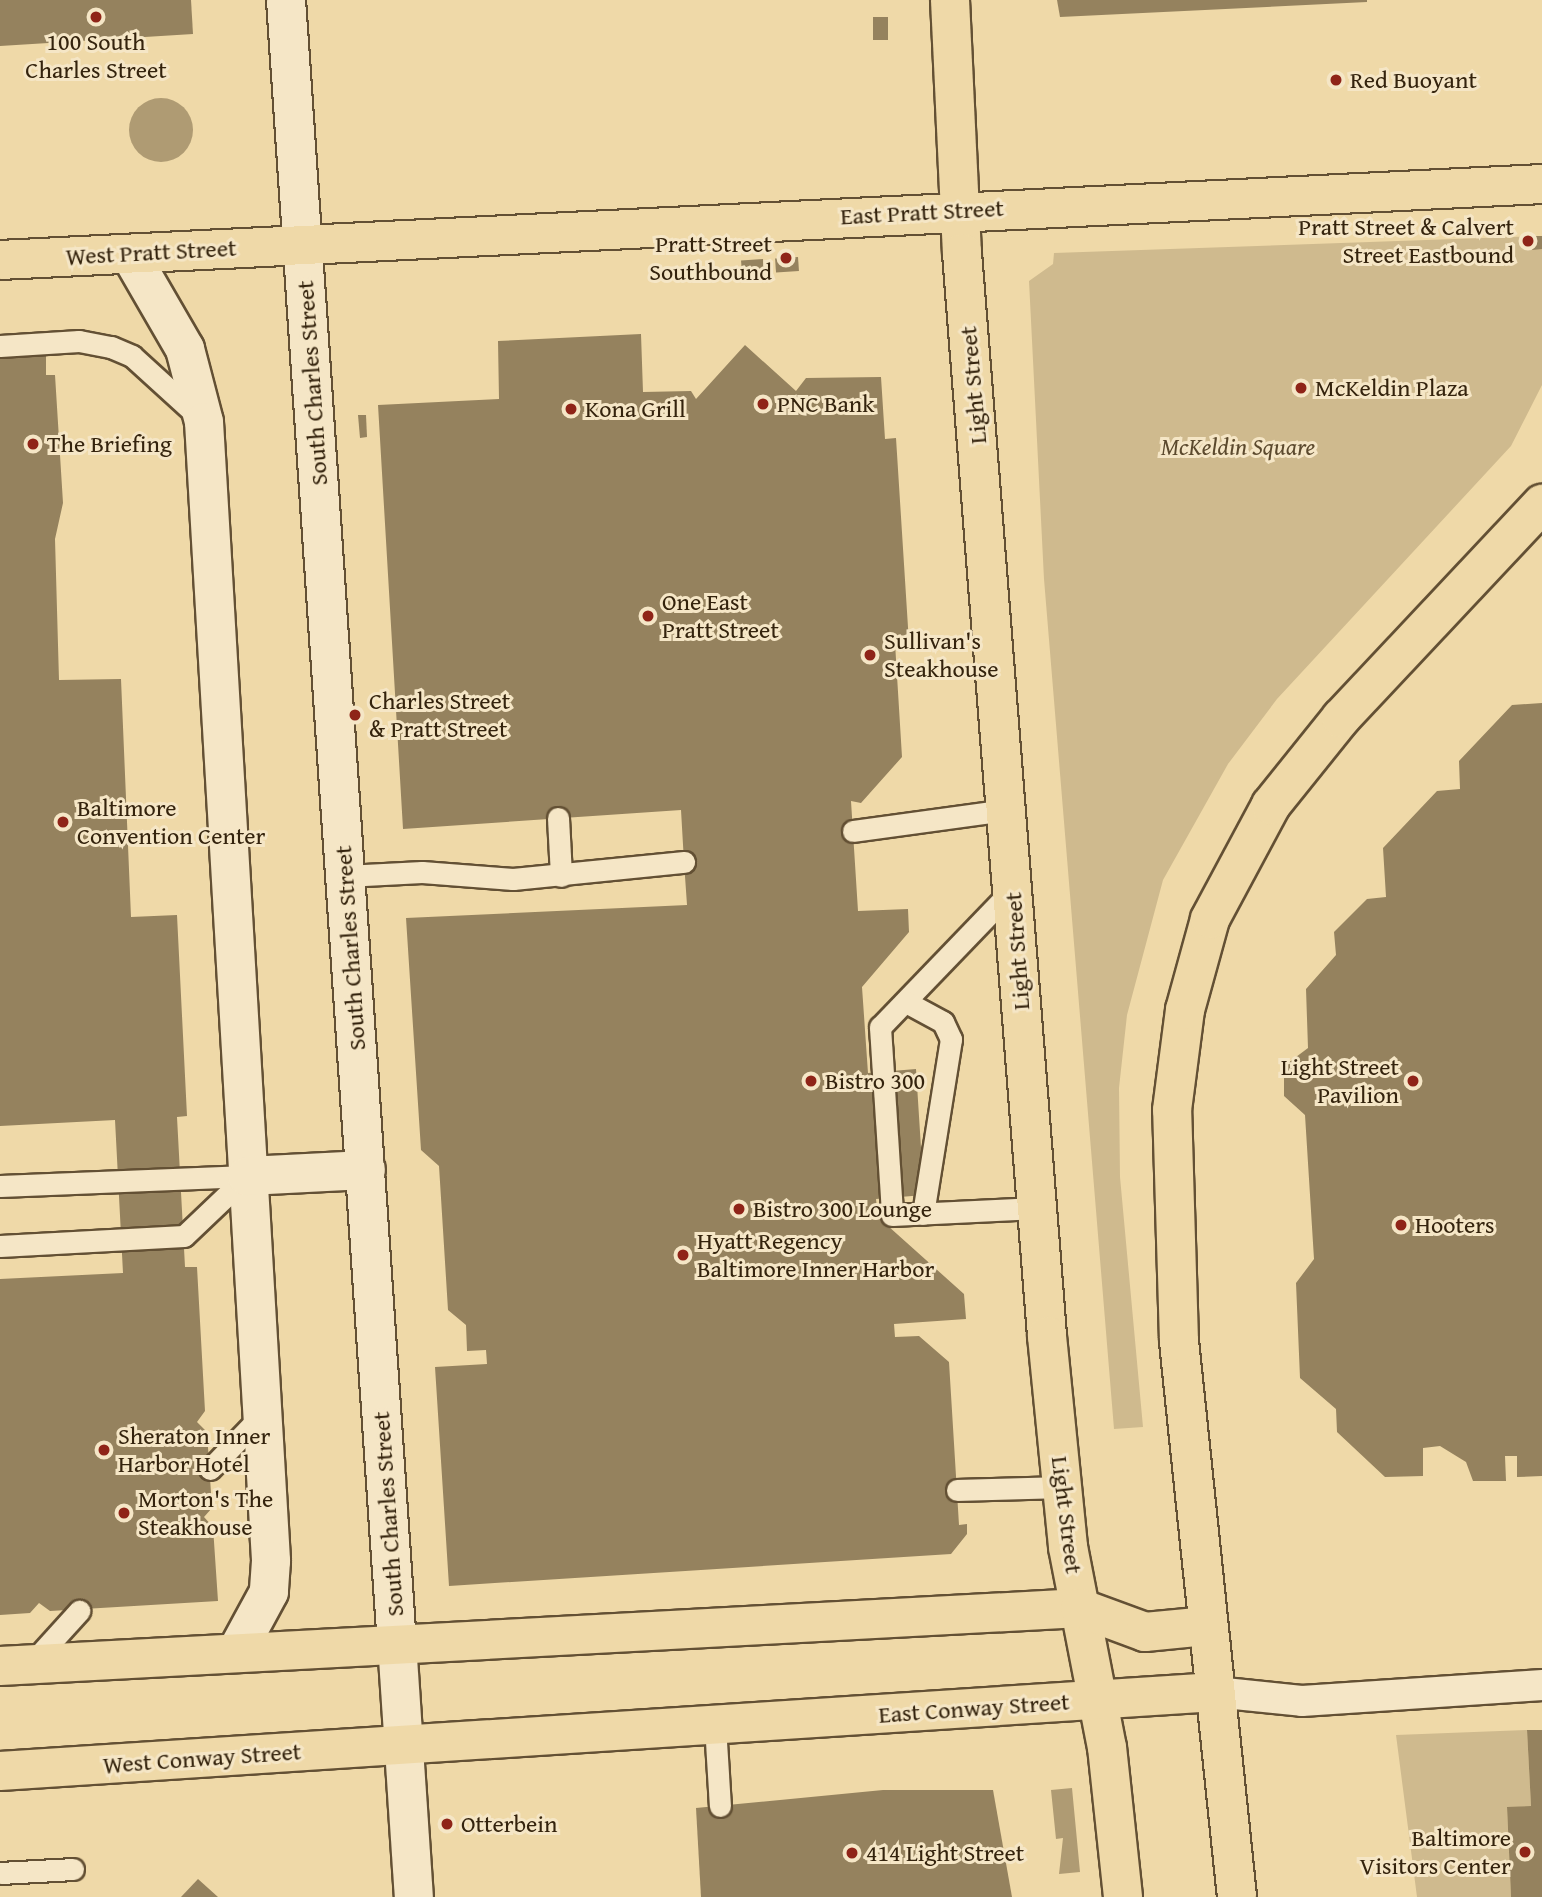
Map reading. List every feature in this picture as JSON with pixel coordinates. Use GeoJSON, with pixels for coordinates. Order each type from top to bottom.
{"type":"FeatureCollection","features":[{"type":"Feature","properties":{"kind":"main road","name":"Light Street"},"geometry":{"type":"LineString","coordinates":[[950,0],[960,210],[1037,1208],[1062,1486],[1080,1608],[1098,1700],[1123,1897]]}},
{"type":"Feature","properties":{"kind":"main road","name":"East Pratt Street"},"geometry":{"type":"LineString","coordinates":[[303,245],[960,210],[1542,184]]}},
{"type":"Feature","properties":{"kind":"main road","name":"West Pratt Street"},"geometry":{"type":"LineString","coordinates":[[0,260],[303,245]]}},
{"type":"Feature","properties":{"kind":"main road"},"geometry":{"type":"LineString","coordinates":[[1237,1897],[1206,1626],[1179,1341],[1172,1177],[1175,1068],[1195,964],[1235,862],[1303,762],[1542,504]]}},
{"type":"Feature","properties":{"kind":"main road"},"geometry":{"type":"LineString","coordinates":[[15,1665],[237,1651],[1080,1608],[1144,1632],[1206,1626]]}},
{"type":"Feature","properties":{"kind":"main road","name":"East Conway Street"},"geometry":{"type":"LineString","coordinates":[[405,1745],[1215,1692]]}},
{"type":"Feature","properties":{"kind":"main road","name":"West Conway Street"},"geometry":{"type":"LineString","coordinates":[[0,1771],[405,1745]]}},
{"type":"Feature","properties":{"kind":"street","name":"South Charles Street"},"geometry":{"type":"LineString","coordinates":[[286,0],[414,1897]]}},
{"type":"Feature","properties":{"kind":"street"},"geometry":{"type":"LineString","coordinates":[[130,254],[185,349],[204,422],[262,1415],[269,1592],[237,1651]]}},
{"type":"Feature","properties":{"kind":"street"},"geometry":{"type":"LineString","coordinates":[[247,1176],[366,1170]]}},
{"type":"Feature","properties":{"kind":"street","name":"East Conway Street"},"geometry":{"type":"LineString","coordinates":[[1215,1692],[1302,1701],[1542,1685]]}},
{"type":"Feature","properties":{"kind":"lane"},"geometry":{"type":"LineString","coordinates":[[0,346],[79,341],[111,347],[132,356],[204,422]]}},
{"type":"Feature","properties":{"kind":"lane"},"geometry":{"type":"LineString","coordinates":[[853,831],[1006,810]]}},
{"type":"Feature","properties":{"kind":"lane"},"geometry":{"type":"LineString","coordinates":[[558,818],[561,876]]}},
{"type":"Feature","properties":{"kind":"lane"},"geometry":{"type":"LineString","coordinates":[[345,876],[561,876],[684,862]]}},
{"type":"Feature","properties":{"kind":"lane"},"geometry":{"type":"LineString","coordinates":[[1012,890],[880,1027],[892,1215],[1037,1208]]}},
{"type":"Feature","properties":{"kind":"lane"},"geometry":{"type":"LineString","coordinates":[[906,1002],[943,1022],[951,1039],[923,1214]]}},
{"type":"Feature","properties":{"kind":"lane"},"geometry":{"type":"LineString","coordinates":[[0,1186],[247,1176]]}},
{"type":"Feature","properties":{"kind":"lane"},"geometry":{"type":"LineString","coordinates":[[0,1246],[184,1236],[247,1176]]}},
{"type":"Feature","properties":{"kind":"lane"},"geometry":{"type":"LineString","coordinates":[[210,1469],[262,1415]]}},
{"type":"Feature","properties":{"kind":"lane"},"geometry":{"type":"LineString","coordinates":[[957,1490],[1062,1486]]}},
{"type":"Feature","properties":{"kind":"lane"},"geometry":{"type":"LineString","coordinates":[[15,1665],[79,1611]]}},
{"type":"Feature","properties":{"kind":"lane"},"geometry":{"type":"LineString","coordinates":[[715,1725],[720,1806]]}},
{"type":"Feature","properties":{"kind":"lane"},"geometry":{"type":"LineString","coordinates":[[0,1873],[73,1869]]}},
{"type":"Feature","properties":{"kind":"green space","name":"McKeldin Square"},"geometry":{"type":"Polygon","coordinates":[[[1542,236],[1542,385],[1511,446],[1277,699],[1228,764],[1163,880],[1127,1015],[1119,1088],[1120,1177],[1143,1427],[1114,1429],[1044,579],[1029,281],[1053,264],[1054,253],[1542,236]]]}},
{"type":"Feature","properties":{"kind":"green space"},"geometry":{"type":"Polygon","coordinates":[[[1527,1730],[1531,1806],[1507,1808],[1511,1897],[1417,1897],[1396,1735],[1527,1730]]]}},
{"type":"Feature","properties":{"kind":"shaded area"},"geometry":{"type":"Polygon","coordinates":[[[155,98],[167,98],[184,107],[191,118],[191,142],[184,153],[167,162],[155,162],[143,157],[134,148],[129,136],[129,124],[134,112],[143,103],[155,98]]]}},
{"type":"Feature","properties":{"kind":"shaded area"},"geometry":{"type":"Polygon","coordinates":[[[1072,1788],[1080,1872],[1059,1874],[1063,1838],[1056,1839],[1051,1790],[1072,1788]]]}},
{"type":"Feature","properties":{"kind":"building","name":"100 South Charles Street"},"geometry":{"type":"Polygon","coordinates":[[[0,0],[191,0],[193,34],[0,46],[0,0]]]}},
{"type":"Feature","properties":{"kind":"building"},"geometry":{"type":"Polygon","coordinates":[[[1057,0],[1367,0],[1367,2],[1060,17],[1057,0]]]}},
{"type":"Feature","properties":{"kind":"building"},"geometry":{"type":"Polygon","coordinates":[[[873,17],[888,17],[888,40],[873,40],[873,17]]]}},
{"type":"Feature","properties":{"kind":"building"},"geometry":{"type":"Polygon","coordinates":[[[1531,236],[1542,236],[1542,249],[1532,250],[1531,236]]]}},
{"type":"Feature","properties":{"kind":"building"},"geometry":{"type":"Polygon","coordinates":[[[798,257],[799,271],[776,273],[775,259],[798,257]]]}},
{"type":"Feature","properties":{"kind":"building"},"geometry":{"type":"Polygon","coordinates":[[[763,259],[764,273],[742,275],[741,261],[763,259]]]}},
{"type":"Feature","properties":{"kind":"building"},"geometry":{"type":"Polygon","coordinates":[[[641,334],[643,392],[691,391],[696,399],[745,345],[796,391],[806,378],[881,377],[885,439],[896,438],[909,643],[895,643],[902,757],[861,803],[851,801],[858,911],[908,909],[909,932],[862,987],[868,1073],[916,1069],[924,1195],[876,1199],[878,1217],[964,1294],[966,1319],[894,1324],[895,1337],[919,1336],[949,1362],[959,1525],[967,1524],[967,1534],[951,1554],[449,1586],[435,1367],[487,1364],[486,1350],[467,1351],[466,1325],[448,1310],[439,1166],[421,1150],[406,918],[687,905],[681,810],[403,829],[378,405],[499,399],[498,341],[641,334]]]}},
{"type":"Feature","properties":{"kind":"building"},"geometry":{"type":"Polygon","coordinates":[[[46,351],[46,375],[55,375],[63,503],[55,539],[59,680],[121,679],[131,917],[177,915],[187,1116],[177,1117],[185,1267],[197,1267],[205,1411],[197,1422],[207,1432],[212,1508],[204,1517],[213,1527],[218,1601],[50,1611],[39,1603],[30,1613],[0,1615],[0,1279],[123,1273],[115,1120],[0,1126],[0,354],[46,351]]]}},
{"type":"Feature","properties":{"kind":"building"},"geometry":{"type":"Polygon","coordinates":[[[358,415],[366,415],[367,437],[360,438],[358,415]]]}},
{"type":"Feature","properties":{"kind":"building","name":"Light Street Pavilion"},"geometry":{"type":"Polygon","coordinates":[[[1542,703],[1542,1476],[1517,1477],[1517,1456],[1505,1456],[1506,1481],[1473,1481],[1466,1462],[1440,1446],[1423,1448],[1423,1476],[1385,1477],[1337,1432],[1336,1409],[1300,1378],[1296,1283],[1314,1259],[1305,1115],[1284,1096],[1284,1066],[1308,1048],[1306,989],[1336,955],[1334,932],[1367,899],[1386,897],[1383,848],[1437,791],[1460,789],[1459,761],[1512,705],[1542,703]]]}},
{"type":"Feature","properties":{"kind":"building","name":"Baltimore Visitors Center"},"geometry":{"type":"Polygon","coordinates":[[[1527,1730],[1542,1730],[1542,1897],[1511,1897],[1507,1807],[1531,1806],[1527,1730]]]}},
{"type":"Feature","properties":{"kind":"building","name":"414 Light Street"},"geometry":{"type":"Polygon","coordinates":[[[883,1790],[993,1790],[1012,1897],[701,1897],[696,1808],[883,1790]]]}},
{"type":"Feature","properties":{"kind":"building"},"geometry":{"type":"Polygon","coordinates":[[[198,1879],[218,1897],[181,1897],[198,1879]]]}},
{"type":"Feature","properties":{"kind":"place","name":"100 South Charles Street"},"geometry":{"type":"Point","coordinates":[96,17]}},
{"type":"Feature","properties":{"kind":"place","name":"Red Buoyant"},"geometry":{"type":"Point","coordinates":[1336,80]}},
{"type":"Feature","properties":{"kind":"place","name":"Pratt Street & Calvert Street Eastbound"},"geometry":{"type":"Point","coordinates":[1528,241]}},
{"type":"Feature","properties":{"kind":"place","name":"Pratt Street Southbound"},"geometry":{"type":"Point","coordinates":[786,258]}},
{"type":"Feature","properties":{"kind":"place","name":"McKeldin Plaza"},"geometry":{"type":"Point","coordinates":[1301,388]}},
{"type":"Feature","properties":{"kind":"place","name":"PNC Bank"},"geometry":{"type":"Point","coordinates":[763,404]}},
{"type":"Feature","properties":{"kind":"place","name":"Kona Grill"},"geometry":{"type":"Point","coordinates":[571,409]}},
{"type":"Feature","properties":{"kind":"place","name":"The Briefing"},"geometry":{"type":"Point","coordinates":[33,444]}},
{"type":"Feature","properties":{"kind":"place","name":"One East Pratt Street"},"geometry":{"type":"Point","coordinates":[648,616]}},
{"type":"Feature","properties":{"kind":"place","name":"Sullivan's Steakhouse"},"geometry":{"type":"Point","coordinates":[870,655]}},
{"type":"Feature","properties":{"kind":"place","name":"Charles Street & Pratt Street"},"geometry":{"type":"Point","coordinates":[355,715]}},
{"type":"Feature","properties":{"kind":"place","name":"Baltimore Convention Center"},"geometry":{"type":"Point","coordinates":[63,822]}},
{"type":"Feature","properties":{"kind":"place","name":"Bistro 300"},"geometry":{"type":"Point","coordinates":[811,1081]}},
{"type":"Feature","properties":{"kind":"place","name":"Light Street Pavilion"},"geometry":{"type":"Point","coordinates":[1413,1081]}},
{"type":"Feature","properties":{"kind":"place","name":"Bistro 300 Lounge"},"geometry":{"type":"Point","coordinates":[739,1209]}},
{"type":"Feature","properties":{"kind":"place","name":"Hooters"},"geometry":{"type":"Point","coordinates":[1401,1225]}},
{"type":"Feature","properties":{"kind":"place","name":"Hyatt Regency Baltimore Inner Harbor"},"geometry":{"type":"Point","coordinates":[683,1255]}},
{"type":"Feature","properties":{"kind":"place","name":"Sheraton Inner Harbor Hotel"},"geometry":{"type":"Point","coordinates":[104,1450]}},
{"type":"Feature","properties":{"kind":"place","name":"Morton's The Steakhouse"},"geometry":{"type":"Point","coordinates":[124,1513]}},
{"type":"Feature","properties":{"kind":"place","name":"Otterbein"},"geometry":{"type":"Point","coordinates":[447,1824]}},
{"type":"Feature","properties":{"kind":"place","name":"Baltimore Visitors Center"},"geometry":{"type":"Point","coordinates":[1525,1852]}},
{"type":"Feature","properties":{"kind":"place","name":"414 Light Street"},"geometry":{"type":"Point","coordinates":[852,1853]}}]}
